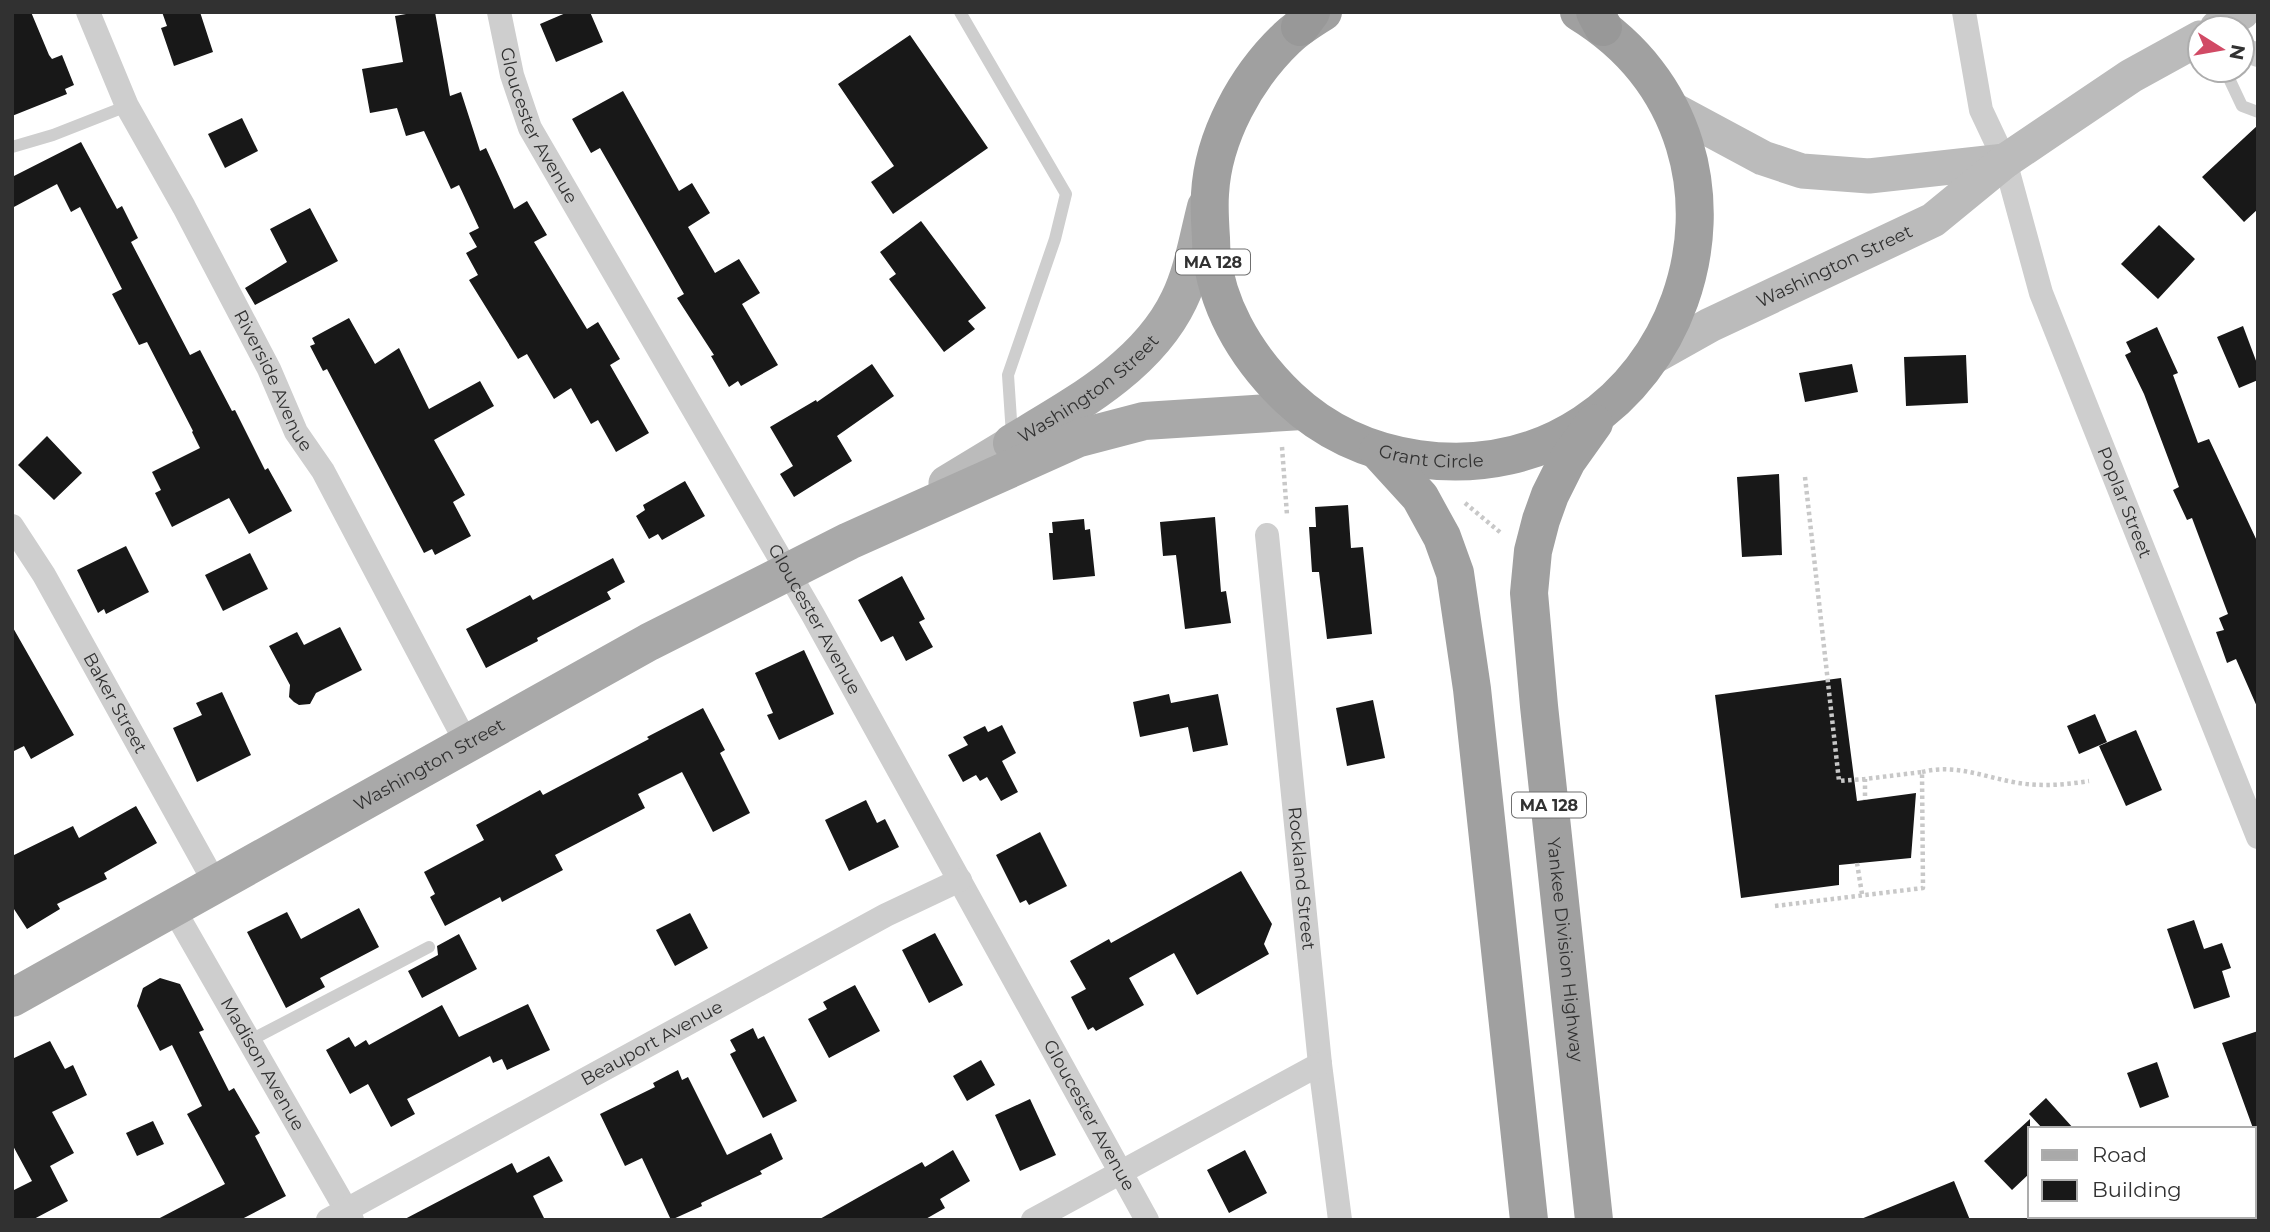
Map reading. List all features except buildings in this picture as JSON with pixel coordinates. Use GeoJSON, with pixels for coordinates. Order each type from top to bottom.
{"type":"FeatureCollection","features":[{"type":"Feature","properties":{"kind":"highway","name":"Grant Circle"},"geometry":{"type":"LineString","coordinates":[[1311,17],[1266,61],[1240,99],[1219,148],[1210,191],[1211,252],[1219,290],[1239,337],[1265,375],[1302,411],[1338,435],[1378,451],[1448,463],[1507,456],[1557,439],[1606,408],[1653,356],[1684,295],[1693,244],[1695,206],[1688,157],[1670,108],[1640,65],[1593,17]]}},
{"type":"Feature","properties":{"kind":"highway","name":"Yankee Division Highway"},"geometry":{"type":"LineString","coordinates":[[1594,1220],[1540,720],[1529,593],[1533,551],[1550,495],[1567,461],[1606,408]]}},
{"type":"Feature","properties":{"kind":"highway","name":"MA 128"},"geometry":{"type":"LineString","coordinates":[[1378,451],[1420,497],[1442,537],[1455,573],[1472,690],[1529,1220]]}},
{"type":"Feature","properties":{"kind":"main road","name":"Washington Street"},"geometry":{"type":"LineString","coordinates":[[1653,356],[1710,325],[1933,220],[2005,161],[2131,76],[2186,46]]}},
{"type":"Feature","properties":{"kind":"main road","name":"Washington Street"},"geometry":{"type":"LineString","coordinates":[[1670,108],[1763,158],[1802,171],[1868,176],[2005,161]]}},
{"type":"Feature","properties":{"kind":"main road","name":"Washington Street"},"geometry":{"type":"LineString","coordinates":[[12,998],[649,642],[849,541],[1093,394],[1125,369],[1156,334],[1178,302],[1210,191]]}},
{"type":"Feature","properties":{"kind":"main road","name":"Washington Street"},"geometry":{"type":"LineString","coordinates":[[849,541],[1079,438],[1144,421],[1302,411]]}},
{"type":"Feature","properties":{"kind":"street","name":"Riverside Avenue"},"geometry":{"type":"LineString","coordinates":[[88,12],[127,106],[184,207],[269,369],[296,432],[323,471],[458,727],[470,742]]}},
{"type":"Feature","properties":{"kind":"street","name":"Gloucester Avenue"},"geometry":{"type":"LineString","coordinates":[[499,12],[512,75],[530,128],[789,573],[1147,1220]]}},
{"type":"Feature","properties":{"kind":"street","name":"Poplar Street"},"geometry":{"type":"LineString","coordinates":[[1964,12],[1981,110],[2005,161],[2041,293],[2258,837]]}},
{"type":"Feature","properties":{"kind":"street","name":"Baker Street"},"geometry":{"type":"LineString","coordinates":[[12,526],[44,575],[215,883]]}},
{"type":"Feature","properties":{"kind":"street","name":"Rockland Street"},"geometry":{"type":"LineString","coordinates":[[1267,534],[1320,1064],[1340,1220]]}},
{"type":"Feature","properties":{"kind":"street","name":"Beauport Avenue"},"geometry":{"type":"LineString","coordinates":[[342,1217],[886,915],[960,880]]}},
{"type":"Feature","properties":{"kind":"street","name":"Madison Avenue"},"geometry":{"type":"LineString","coordinates":[[173,908],[249,1041],[342,1217]]}},
{"type":"Feature","properties":{"kind":"street"},"geometry":{"type":"LineString","coordinates":[[1033,1220],[1320,1064]]}},
{"type":"Feature","properties":{"kind":"lane"},"geometry":{"type":"LineString","coordinates":[[960,12],[1066,194],[1055,239],[1008,375],[1012,443]]}},
{"type":"Feature","properties":{"kind":"lane"},"geometry":{"type":"LineString","coordinates":[[2232,84],[2242,106],[2258,112]]}},
{"type":"Feature","properties":{"kind":"lane"},"geometry":{"type":"LineString","coordinates":[[12,147],[52,135],[127,106]]}},
{"type":"Feature","properties":{"kind":"lane"},"geometry":{"type":"LineString","coordinates":[[249,1041],[429,947]]}},
{"type":"Feature","properties":{"kind":"path"},"geometry":{"type":"LineString","coordinates":[[1267,534],[1287,515],[1281,442]]}},
{"type":"Feature","properties":{"kind":"path"},"geometry":{"type":"LineString","coordinates":[[1805,477],[1839,781],[1933,769],[1969,770],[2014,782],[2059,786],[2089,781]]}},
{"type":"Feature","properties":{"kind":"path"},"geometry":{"type":"LineString","coordinates":[[1775,905],[1923,888],[1922,772]]}},
{"type":"Feature","properties":{"kind":"path"},"geometry":{"type":"LineString","coordinates":[[1865,779],[1865,800]]}},
{"type":"Feature","properties":{"kind":"path"},"geometry":{"type":"LineString","coordinates":[[1857,863],[1862,894]]}}]}
